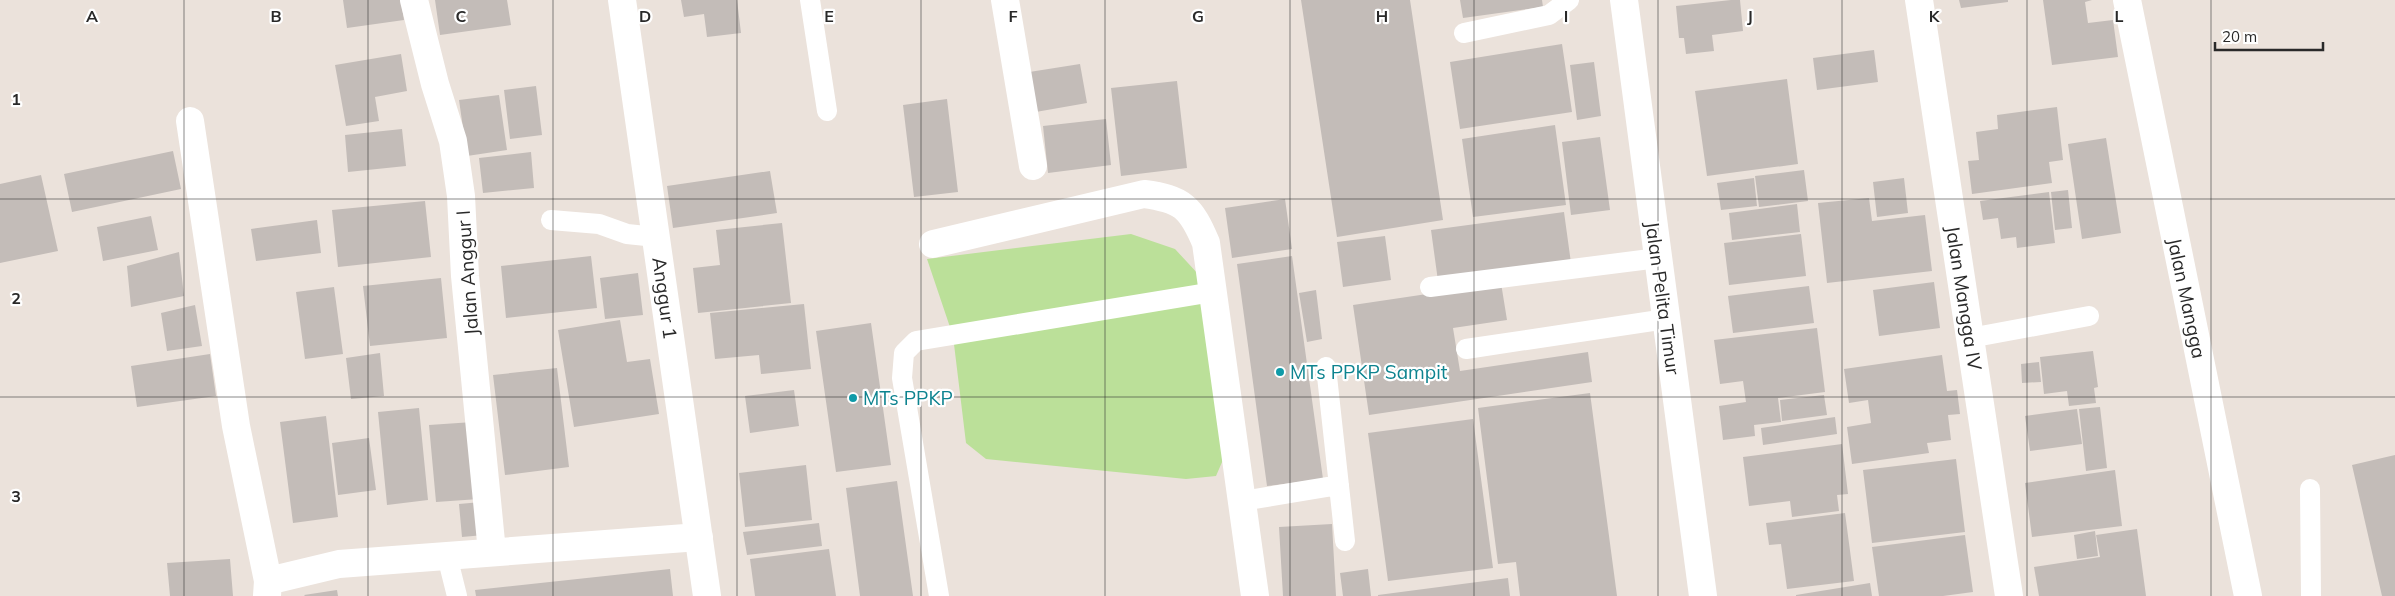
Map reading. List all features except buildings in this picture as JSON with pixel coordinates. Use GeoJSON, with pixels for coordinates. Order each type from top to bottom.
{"type":"FeatureCollection","features":[{"type":"Feature","properties":{"kind":"street","name":"Jalan Anggur I"},"geometry":{"type":"LineString","coordinates":[[414,0],[452,142],[461,196],[465,276],[492,552]]}},
{"type":"Feature","properties":{"kind":"street","name":"Anggur 1"},"geometry":{"type":"LineString","coordinates":[[622,0],[707,596]]}},
{"type":"Feature","properties":{"kind":"street"},"geometry":{"type":"LineString","coordinates":[[1005,0],[1033,166]]}},
{"type":"Feature","properties":{"kind":"street","name":"Jalan Pelita Timur"},"geometry":{"type":"LineString","coordinates":[[1624,0],[1703,596]]}},
{"type":"Feature","properties":{"kind":"street","name":"Jalan Mangga IV"},"geometry":{"type":"LineString","coordinates":[[1919,0],[2009,596]]}},
{"type":"Feature","properties":{"kind":"street","name":"Jalan Mangga"},"geometry":{"type":"LineString","coordinates":[[2127,0],[2248,596]]}},
{"type":"Feature","properties":{"kind":"street"},"geometry":{"type":"LineString","coordinates":[[190,121],[236,426],[268,589],[339,564],[699,537]]}},
{"type":"Feature","properties":{"kind":"street"},"geometry":{"type":"LineString","coordinates":[[933,244],[1144,194],[1168,197],[1184,206],[1199,226],[1206,243],[1255,596]]}},
{"type":"Feature","properties":{"kind":"lane"},"geometry":{"type":"LineString","coordinates":[[810,0],[827,111]]}},
{"type":"Feature","properties":{"kind":"lane"},"geometry":{"type":"LineString","coordinates":[[1464,33],[1548,15],[1569,0]]}},
{"type":"Feature","properties":{"kind":"lane"},"geometry":{"type":"LineString","coordinates":[[551,220],[599,224],[627,234],[656,238]]}},
{"type":"Feature","properties":{"kind":"lane"},"geometry":{"type":"LineString","coordinates":[[1430,287],[1658,258]]}},
{"type":"Feature","properties":{"kind":"lane"},"geometry":{"type":"LineString","coordinates":[[939,596],[902,378],[904,352],[916,341],[1213,292]]}},
{"type":"Feature","properties":{"kind":"lane"},"geometry":{"type":"LineString","coordinates":[[1970,338],[2089,316]]}},
{"type":"Feature","properties":{"kind":"lane"},"geometry":{"type":"LineString","coordinates":[[1466,349],[1666,319]]}},
{"type":"Feature","properties":{"kind":"lane"},"geometry":{"type":"LineString","coordinates":[[1326,367],[1345,542]]}},
{"type":"Feature","properties":{"kind":"lane"},"geometry":{"type":"LineString","coordinates":[[1242,502],[1339,485]]}},
{"type":"Feature","properties":{"kind":"lane"},"geometry":{"type":"LineString","coordinates":[[2310,489],[2311,596]]}},
{"type":"Feature","properties":{"kind":"lane"},"geometry":{"type":"LineString","coordinates":[[448,556],[457,596]]}},
{"type":"Feature","properties":{"kind":"green space"},"geometry":{"type":"Polygon","coordinates":[[[1131,234],[1175,249],[1200,276],[1229,446],[1216,476],[1186,479],[986,459],[966,443],[953,336],[927,259],[1131,234]]]}},
{"type":"Feature","properties":{"kind":"place","name":"MTs PPKP Sampit"},"geometry":{"type":"Point","coordinates":[1280,372]}},
{"type":"Feature","properties":{"kind":"place","name":"MTs PPKP"},"geometry":{"type":"Point","coordinates":[853,398]}}]}
